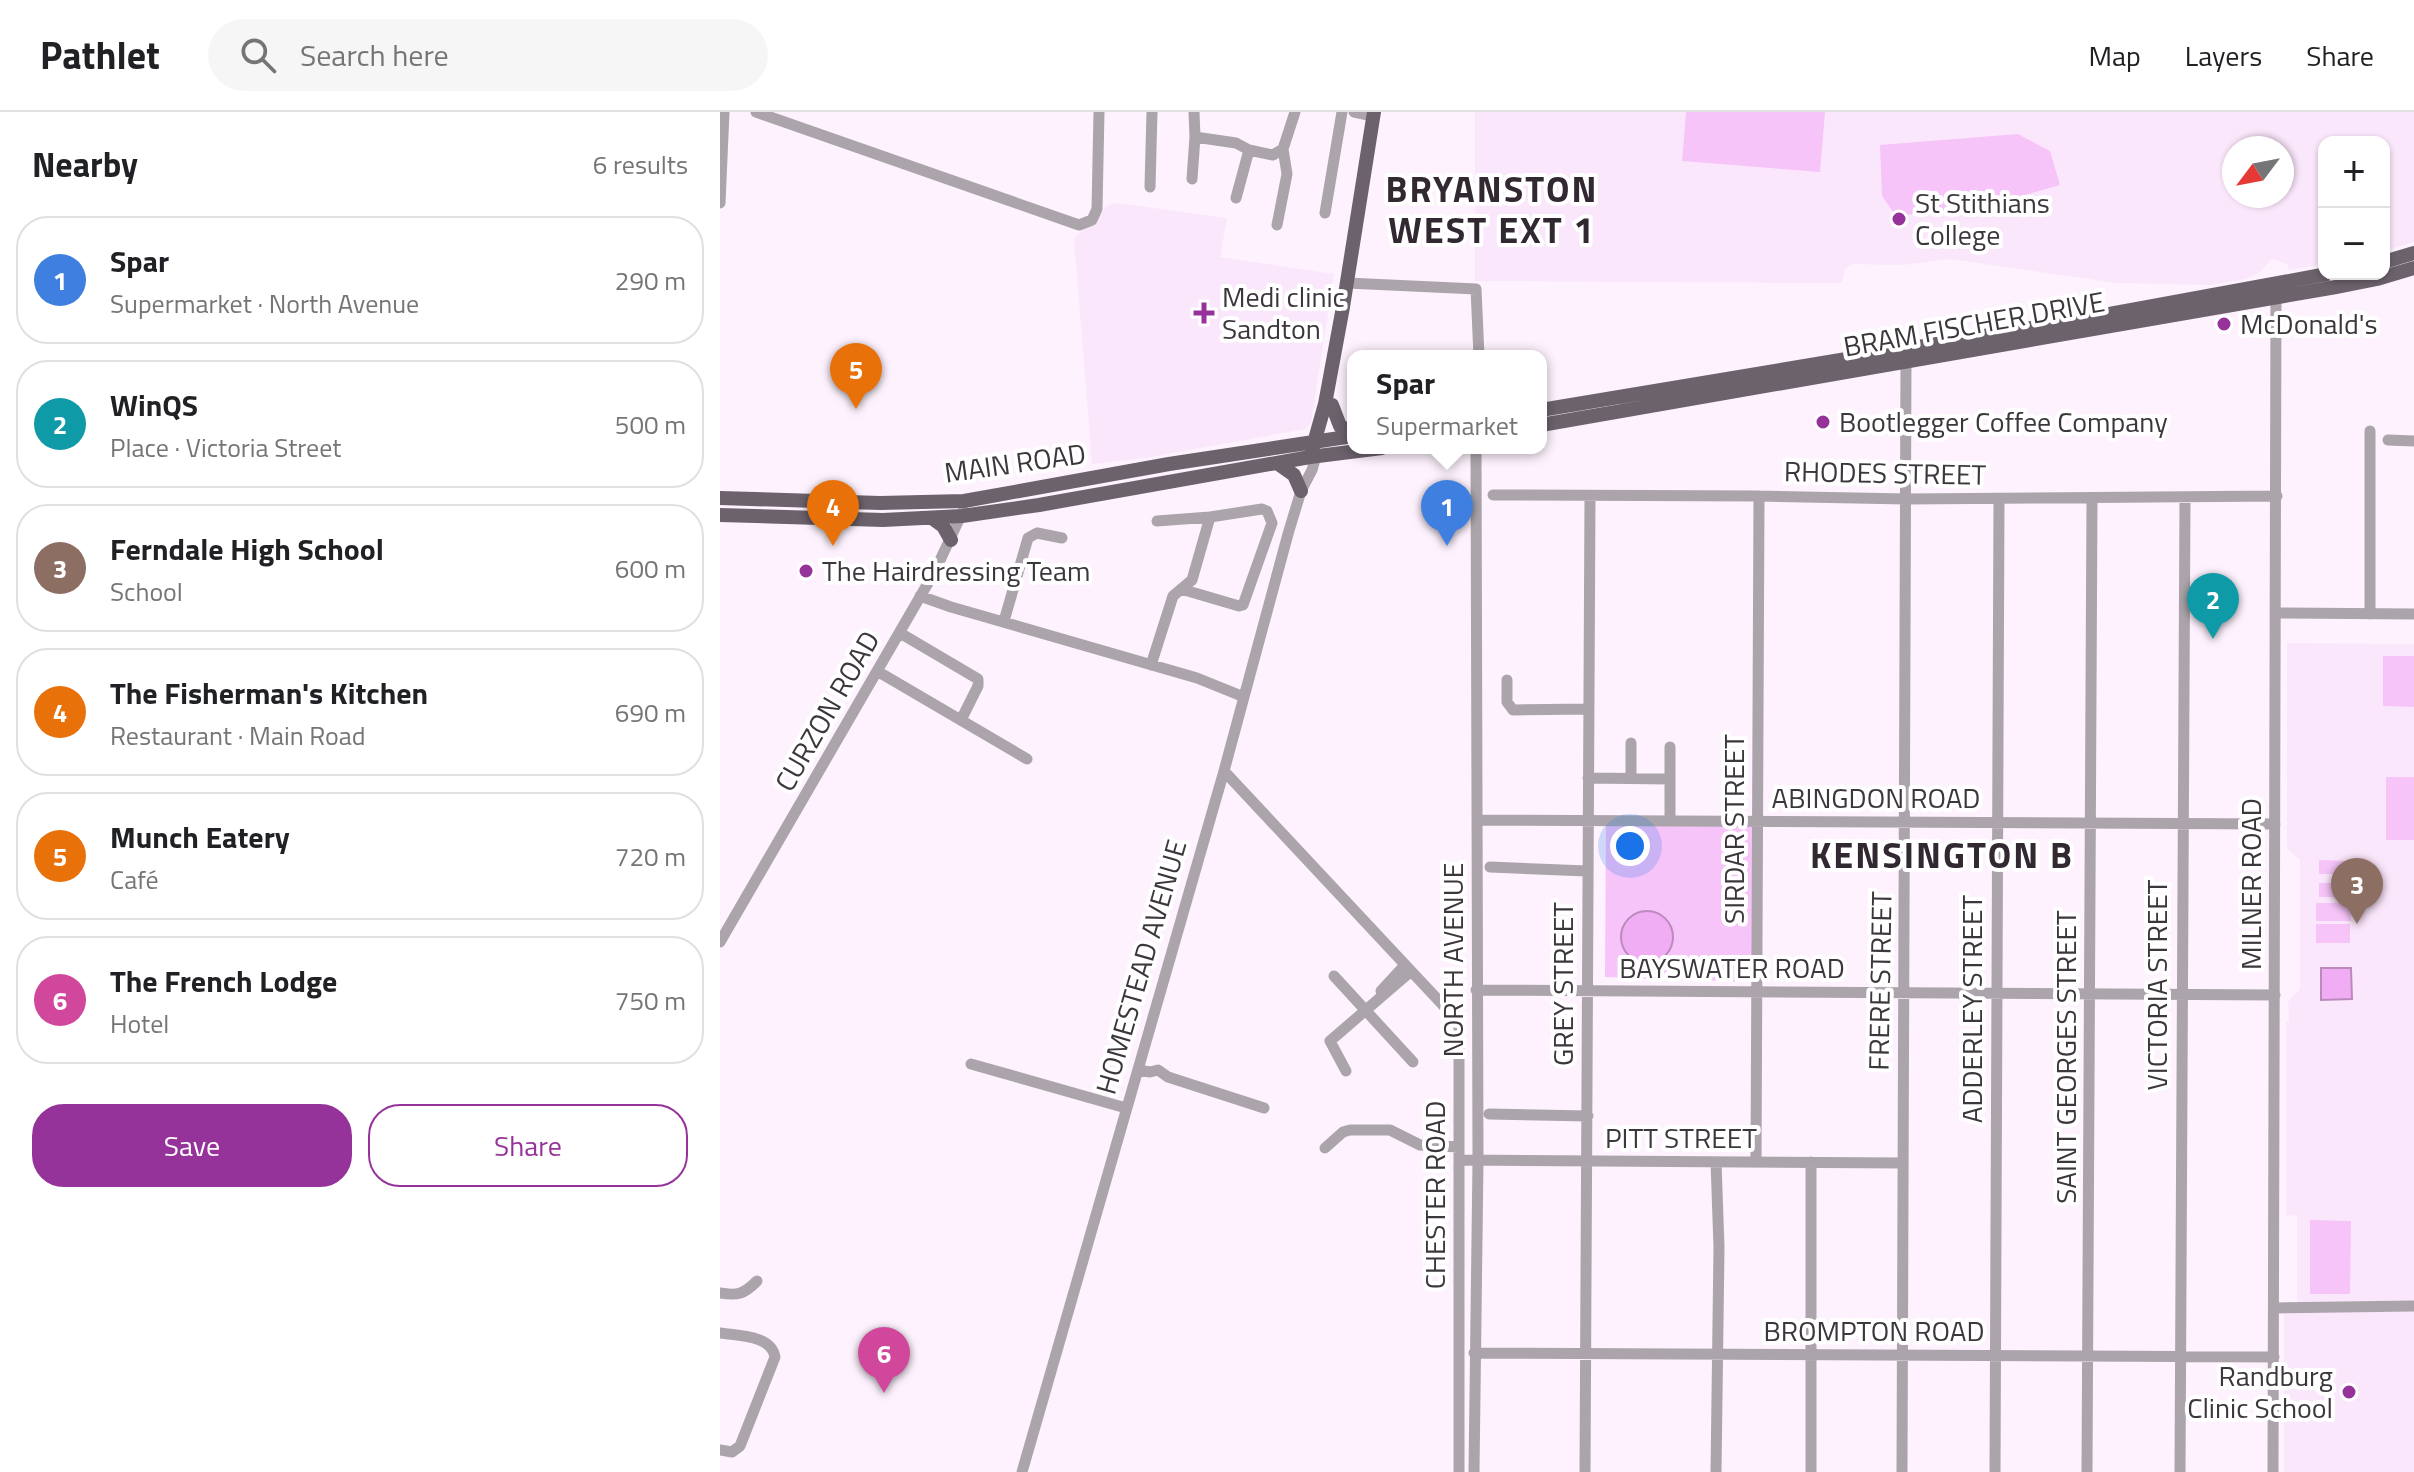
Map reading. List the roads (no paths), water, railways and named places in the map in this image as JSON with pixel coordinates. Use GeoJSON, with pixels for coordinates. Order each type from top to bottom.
{"type":"FeatureCollection","features":[{"type":"Feature","properties":{"kind":"main road"},"geometry":{"type":"LineString","coordinates":[[1315,449],[1332,405],[1375,113]]}},
{"type":"Feature","properties":{"kind":"main road"},"geometry":{"type":"LineString","coordinates":[[2390,260],[2414,253]]}},
{"type":"Feature","properties":{"kind":"main road","name":"BRAM FISCHER DRIVE"},"geometry":{"type":"LineString","coordinates":[[2390,275],[2414,268]]}},
{"type":"Feature","properties":{"kind":"main road","name":"BRAM FISCHER DRIVE"},"geometry":{"type":"LineString","coordinates":[[2276,289],[2318,277]]}},
{"type":"Feature","properties":{"kind":"main road"},"geometry":{"type":"LineString","coordinates":[[2390,279],[2414,280]]}},
{"type":"Feature","properties":{"kind":"main road","name":"BRAM FISCHER DRIVE"},"geometry":{"type":"LineString","coordinates":[[1547,424],[1906,354],[2276,289],[2367,280]]}},
{"type":"Feature","properties":{"kind":"main road"},"geometry":{"type":"LineString","coordinates":[[1315,449],[1350,284]]}},
{"type":"Feature","properties":{"kind":"main road","name":"BRAM FISCHER DRIVE"},"geometry":{"type":"LineString","coordinates":[[1547,409],[1906,354]]}},
{"type":"Feature","properties":{"kind":"main road"},"geometry":{"type":"LineString","coordinates":[[1332,405],[1340,426],[1347,431]]}},
{"type":"Feature","properties":{"kind":"main road"},"geometry":{"type":"LineString","coordinates":[[1315,449],[1347,437]]}},
{"type":"Feature","properties":{"kind":"main road"},"geometry":{"type":"LineString","coordinates":[[1315,449],[1347,449]]}},
{"type":"Feature","properties":{"kind":"main road","name":"MAIN ROAD"},"geometry":{"type":"LineString","coordinates":[[720,498],[963,508],[1051,503],[1277,463],[1315,449]]}},
{"type":"Feature","properties":{"kind":"main road","name":"MAIN ROAD"},"geometry":{"type":"LineString","coordinates":[[720,515],[833,519],[932,518],[963,508],[1169,464],[1315,449]]}},
{"type":"Feature","properties":{"kind":"main road"},"geometry":{"type":"LineString","coordinates":[[1277,463],[1294,475],[1301,491]]}},
{"type":"Feature","properties":{"kind":"main road"},"geometry":{"type":"LineString","coordinates":[[932,518],[943,526],[951,540]]}},
{"type":"Feature","properties":{"kind":"street"},"geometry":{"type":"LineString","coordinates":[[720,203],[724,112]]}},
{"type":"Feature","properties":{"kind":"street"},"geometry":{"type":"LineString","coordinates":[[756,112],[1074,224],[1085,224],[1096,214],[1099,112]]}},
{"type":"Feature","properties":{"kind":"street"},"geometry":{"type":"LineString","coordinates":[[1150,187],[1152,112]]}},
{"type":"Feature","properties":{"kind":"street"},"geometry":{"type":"LineString","coordinates":[[1192,179],[1194,112]]}},
{"type":"Feature","properties":{"kind":"street"},"geometry":{"type":"LineString","coordinates":[[1277,225],[1287,174],[1283,149],[1295,112]]}},
{"type":"Feature","properties":{"kind":"street"},"geometry":{"type":"LineString","coordinates":[[1325,213],[1342,112]]}},
{"type":"Feature","properties":{"kind":"street"},"geometry":{"type":"LineString","coordinates":[[1354,112],[1375,113]]}},
{"type":"Feature","properties":{"kind":"street"},"geometry":{"type":"LineString","coordinates":[[1195,137],[1236,143],[1270,155],[1283,149]]}},
{"type":"Feature","properties":{"kind":"street"},"geometry":{"type":"LineString","coordinates":[[1236,198],[1249,150]]}},
{"type":"Feature","properties":{"kind":"street"},"geometry":{"type":"LineString","coordinates":[[1350,284],[1476,289],[1479,350]]}},
{"type":"Feature","properties":{"kind":"street","name":"MILNER ROAD"},"geometry":{"type":"LineString","coordinates":[[2273,1472],[2276,289]]}},
{"type":"Feature","properties":{"kind":"street","name":"FRERE STREET"},"geometry":{"type":"LineString","coordinates":[[1902,1472],[1906,354]]}},
{"type":"Feature","properties":{"kind":"street"},"geometry":{"type":"LineString","coordinates":[[2370,431],[2370,614]]}},
{"type":"Feature","properties":{"kind":"street"},"geometry":{"type":"LineString","coordinates":[[2388,440],[2414,441]]}},
{"type":"Feature","properties":{"kind":"street","name":"HOMESTEAD AVENUE"},"geometry":{"type":"LineString","coordinates":[[1022,1472],[1126,1108],[1144,1071],[1245,692],[1301,491],[1312,470],[1315,449]]}},
{"type":"Feature","properties":{"kind":"street","name":"NORTH AVENUE"},"geometry":{"type":"LineString","coordinates":[[1474,1472],[1478,1161],[1476,454]]}},
{"type":"Feature","properties":{"kind":"street","name":"RHODES STREET"},"geometry":{"type":"LineString","coordinates":[[1493,495],[1907,499],[2277,496]]}},
{"type":"Feature","properties":{"kind":"street","name":"GREY STREET"},"geometry":{"type":"LineString","coordinates":[[1585,1472],[1590,496]]}},
{"type":"Feature","properties":{"kind":"street","name":"SIRDAR STREET"},"geometry":{"type":"LineString","coordinates":[[1756,1162],[1759,496]]}},
{"type":"Feature","properties":{"kind":"street","name":"VICTORIA STREET"},"geometry":{"type":"LineString","coordinates":[[2180,1472],[2180,994],[2185,498]]}},
{"type":"Feature","properties":{"kind":"street","name":"ADDERLEY STREET"},"geometry":{"type":"LineString","coordinates":[[1995,1472],[1999,499]]}},
{"type":"Feature","properties":{"kind":"street","name":"SAINT GEORGES STREET"},"geometry":{"type":"LineString","coordinates":[[2087,1472],[2092,499]]}},
{"type":"Feature","properties":{"kind":"street","name":"CURZON ROAD"},"geometry":{"type":"LineString","coordinates":[[720,942],[900,633],[951,540],[963,508]]}},
{"type":"Feature","properties":{"kind":"street"},"geometry":{"type":"LineString","coordinates":[[1157,521],[1262,509],[1272,517],[1246,600],[1239,606],[1181,589]]}},
{"type":"Feature","properties":{"kind":"street"},"geometry":{"type":"LineString","coordinates":[[1151,665],[1173,596],[1192,580],[1210,517]]}},
{"type":"Feature","properties":{"kind":"street"},"geometry":{"type":"LineString","coordinates":[[1004,621],[1028,538],[1037,533],[1062,538]]}},
{"type":"Feature","properties":{"kind":"street"},"geometry":{"type":"LineString","coordinates":[[919,598],[946,609],[951,607],[1004,621],[1245,692]]}},
{"type":"Feature","properties":{"kind":"street"},"geometry":{"type":"LineString","coordinates":[[2277,613],[2414,614]]}},
{"type":"Feature","properties":{"kind":"street"},"geometry":{"type":"LineString","coordinates":[[900,633],[978,679],[978,686],[961,720]]}},
{"type":"Feature","properties":{"kind":"street"},"geometry":{"type":"LineString","coordinates":[[877,671],[1027,759]]}},
{"type":"Feature","properties":{"kind":"street"},"geometry":{"type":"LineString","coordinates":[[1507,680],[1507,702],[1513,710],[1589,709]]}},
{"type":"Feature","properties":{"kind":"street"},"geometry":{"type":"LineString","coordinates":[[1631,743],[1631,778]]}},
{"type":"Feature","properties":{"kind":"street"},"geometry":{"type":"LineString","coordinates":[[1670,747],[1670,821]]}},
{"type":"Feature","properties":{"kind":"street","name":"CHESTER ROAD"},"geometry":{"type":"LineString","coordinates":[[1224,771],[1455,1018],[1459,1028],[1459,1472]]}},
{"type":"Feature","properties":{"kind":"street"},"geometry":{"type":"LineString","coordinates":[[1588,778],[1670,779]]}},
{"type":"Feature","properties":{"kind":"street","name":"ABINGDON ROAD"},"geometry":{"type":"LineString","coordinates":[[1477,820],[2275,824]]}},
{"type":"Feature","properties":{"kind":"street"},"geometry":{"type":"LineString","coordinates":[[1490,867],[1587,871]]}},
{"type":"Feature","properties":{"kind":"street"},"geometry":{"type":"LineString","coordinates":[[1346,1071],[1330,1041],[1407,968]]}},
{"type":"Feature","properties":{"kind":"street"},"geometry":{"type":"LineString","coordinates":[[1334,976],[1413,1062]]}},
{"type":"Feature","properties":{"kind":"street","name":"BAYSWATER ROAD"},"geometry":{"type":"LineString","coordinates":[[1476,990],[2275,995]]}},
{"type":"Feature","properties":{"kind":"street"},"geometry":{"type":"LineString","coordinates":[[971,1064],[1126,1108]]}},
{"type":"Feature","properties":{"kind":"street"},"geometry":{"type":"LineString","coordinates":[[1144,1071],[1155,1078],[1168,1077],[1264,1108]]}},
{"type":"Feature","properties":{"kind":"street"},"geometry":{"type":"LineString","coordinates":[[1489,1114],[1588,1116]]}},
{"type":"Feature","properties":{"kind":"street"},"geometry":{"type":"LineString","coordinates":[[1325,1148],[1343,1132],[1350,1130],[1390,1130],[1420,1145],[1459,1147]]}},
{"type":"Feature","properties":{"kind":"street","name":"PITT STREET"},"geometry":{"type":"LineString","coordinates":[[1459,1160],[1903,1163]]}},
{"type":"Feature","properties":{"kind":"street"},"geometry":{"type":"LineString","coordinates":[[1716,1162],[1719,1247],[1716,1472]]}},
{"type":"Feature","properties":{"kind":"street"},"geometry":{"type":"LineString","coordinates":[[1811,1162],[1811,1472]]}},
{"type":"Feature","properties":{"kind":"street"},"geometry":{"type":"LineString","coordinates":[[720,1293],[737,1296],[757,1281]]}},
{"type":"Feature","properties":{"kind":"street"},"geometry":{"type":"LineString","coordinates":[[2275,1308],[2414,1306]]}},
{"type":"Feature","properties":{"kind":"street"},"geometry":{"type":"LineString","coordinates":[[720,1333],[766,1341],[774,1350],[775,1357],[740,1446],[732,1452],[720,1450]]}},
{"type":"Feature","properties":{"kind":"street","name":"BROMPTON ROAD"},"geometry":{"type":"LineString","coordinates":[[1474,1353],[2274,1357]]}},
{"type":"Feature","properties":{"kind":"place","name":"St Stithians College"},"geometry":{"type":"Point","coordinates":[1899,219]}},
{"type":"Feature","properties":{"kind":"place","name":"Medi clinic Sandton"},"geometry":{"type":"Point","coordinates":[1204,313]}},
{"type":"Feature","properties":{"kind":"place","name":"McDonald's"},"geometry":{"type":"Point","coordinates":[2224,324]}},
{"type":"Feature","properties":{"kind":"place","name":"Munch Eatery"},"geometry":{"type":"Point","coordinates":[856,409]}},
{"type":"Feature","properties":{"kind":"place","name":"Bootlegger Coffee Company"},"geometry":{"type":"Point","coordinates":[1823,422]}},
{"type":"Feature","properties":{"kind":"place","name":"The Fisherman's Kitchen"},"geometry":{"type":"Point","coordinates":[833,546]}},
{"type":"Feature","properties":{"kind":"place","name":"Spar"},"geometry":{"type":"Point","coordinates":[1447,546]}},
{"type":"Feature","properties":{"kind":"place","name":"The Hairdressing Team"},"geometry":{"type":"Point","coordinates":[806,571]}},
{"type":"Feature","properties":{"kind":"place","name":"WinQS"},"geometry":{"type":"Point","coordinates":[2213,639]}},
{"type":"Feature","properties":{"kind":"place","name":"Ferndale High School"},"geometry":{"type":"Point","coordinates":[2357,924]}},
{"type":"Feature","properties":{"kind":"place","name":"Randburg Clinic School"},"geometry":{"type":"Point","coordinates":[2349,1392]}},
{"type":"Feature","properties":{"kind":"place","name":"The French Lodge"},"geometry":{"type":"Point","coordinates":[884,1393]}},
{"type":"Feature","properties":{"kind":"district","name":"BRYANSTON WEST EXT 1"},"geometry":{"type":"Point","coordinates":[1492,210]}},
{"type":"Feature","properties":{"kind":"district","name":"KENSINGTON B"},"geometry":{"type":"Point","coordinates":[1942,855]}}]}
